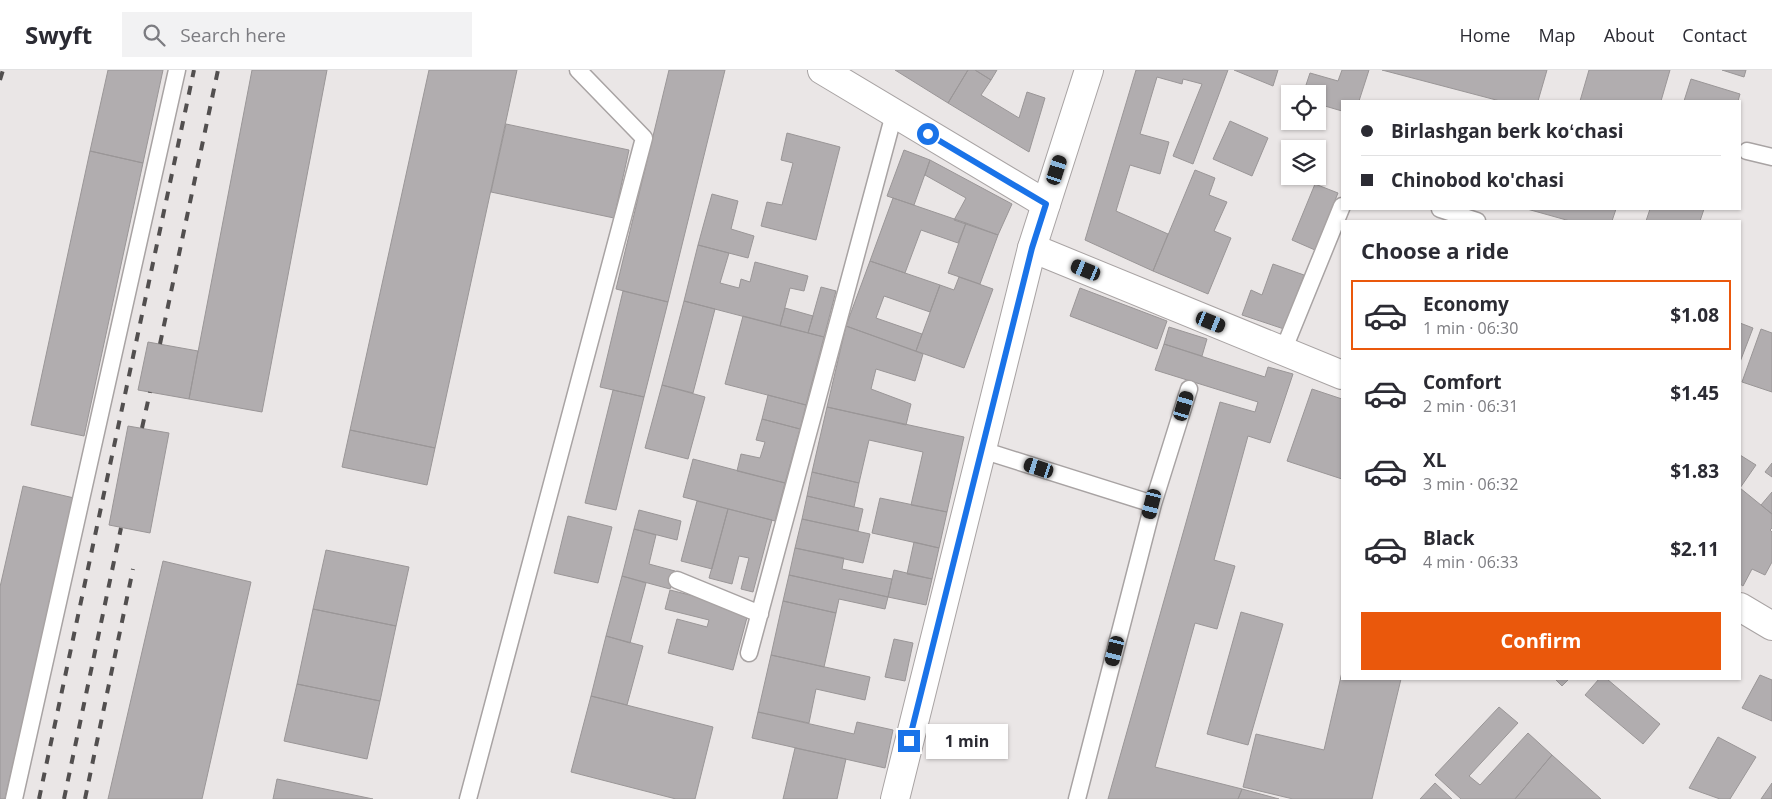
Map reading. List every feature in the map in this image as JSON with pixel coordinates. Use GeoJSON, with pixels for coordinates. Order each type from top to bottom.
{"type":"FeatureCollection","features":[{"type":"Feature","properties":{"kind":"street"},"geometry":{"type":"LineString","coordinates":[[822,70],[1046,204]]}},
{"type":"Feature","properties":{"kind":"street"},"geometry":{"type":"LineString","coordinates":[[895,799],[1032,248],[1089,70]]}},
{"type":"Feature","properties":{"kind":"street"},"geometry":{"type":"LineString","coordinates":[[1032,248],[1341,375]]}},
{"type":"Feature","properties":{"kind":"street"},"geometry":{"type":"LineString","coordinates":[[1741,608],[1772,626]]}},
{"type":"Feature","properties":{"kind":"lane"},"geometry":{"type":"LineString","coordinates":[[14,799],[177,70]]}},
{"type":"Feature","properties":{"kind":"lane"},"geometry":{"type":"LineString","coordinates":[[468,799],[644,138],[578,70]]}},
{"type":"Feature","properties":{"kind":"lane"},"geometry":{"type":"LineString","coordinates":[[750,653],[894,114]]}},
{"type":"Feature","properties":{"kind":"lane"},"geometry":{"type":"LineString","coordinates":[[1747,151],[1772,156]]}},
{"type":"Feature","properties":{"kind":"lane"},"geometry":{"type":"LineString","coordinates":[[1283,351],[1341,208]]}},
{"type":"Feature","properties":{"kind":"lane"},"geometry":{"type":"LineString","coordinates":[[1443,210],[1473,220]]}},
{"type":"Feature","properties":{"kind":"lane"},"geometry":{"type":"LineString","coordinates":[[1077,799],[1152,504],[1189,389]]}},
{"type":"Feature","properties":{"kind":"lane"},"geometry":{"type":"LineString","coordinates":[[982,450],[1152,504]]}},
{"type":"Feature","properties":{"kind":"lane"},"geometry":{"type":"LineString","coordinates":[[677,580],[760,614]]}},
{"type":"Feature","properties":{"kind":"building"},"geometry":{"type":"Polygon","coordinates":[[[108,70],[163,70],[143,163],[90,151],[108,70]]]}},
{"type":"Feature","properties":{"kind":"building"},"geometry":{"type":"Polygon","coordinates":[[[252,70],[327,70],[262,412],[189,399],[252,70]]]}},
{"type":"Feature","properties":{"kind":"building"},"geometry":{"type":"Polygon","coordinates":[[[429,70],[517,70],[435,448],[350,430],[429,70]]]}},
{"type":"Feature","properties":{"kind":"building"},"geometry":{"type":"Polygon","coordinates":[[[669,70],[725,70],[668,302],[616,289],[669,70]]]}},
{"type":"Feature","properties":{"kind":"building"},"geometry":{"type":"Polygon","coordinates":[[[895,70],[968,70],[948,103],[895,70]]]}},
{"type":"Feature","properties":{"kind":"building"},"geometry":{"type":"Polygon","coordinates":[[[968,70],[975,70],[991,80],[981,95],[1019,118],[1027,92],[1045,98],[1029,152],[948,103],[968,70]]]}},
{"type":"Feature","properties":{"kind":"building"},"geometry":{"type":"Polygon","coordinates":[[[975,70],[997,70],[991,80],[975,70]]]}},
{"type":"Feature","properties":{"kind":"building"},"geometry":{"type":"Polygon","coordinates":[[[1136,70],[1228,70],[1193,164],[1173,156],[1202,84],[1183,79],[1182,84],[1157,77],[1140,134],[1169,142],[1160,174],[1130,165],[1116,211],[1168,234],[1153,271],[1085,240],[1136,70]]]}},
{"type":"Feature","properties":{"kind":"building"},"geometry":{"type":"Polygon","coordinates":[[[1234,70],[1278,70],[1273,86],[1234,70]]]}},
{"type":"Feature","properties":{"kind":"building"},"geometry":{"type":"Polygon","coordinates":[[[1342,70],[1369,70],[1359,100],[1341,100],[1341,111],[1326,106],[1326,85],[1306,85],[1310,73],[1338,81],[1342,70]]]}},
{"type":"Feature","properties":{"kind":"building"},"geometry":{"type":"Polygon","coordinates":[[[1382,70],[1547,70],[1538,100],[1496,100],[1382,70]]]}},
{"type":"Feature","properties":{"kind":"building"},"geometry":{"type":"Polygon","coordinates":[[[1589,70],[1670,70],[1661,100],[1580,100],[1589,70]]]}},
{"type":"Feature","properties":{"kind":"building"},"geometry":{"type":"Polygon","coordinates":[[[1722,70],[1746,70],[1744,77],[1722,70]]]}},
{"type":"Feature","properties":{"kind":"building"},"geometry":{"type":"Polygon","coordinates":[[[1691,79],[1740,94],[1738,100],[1684,100],[1691,79]]]}},
{"type":"Feature","properties":{"kind":"building"},"geometry":{"type":"Polygon","coordinates":[[[1230,121],[1268,138],[1252,176],[1213,159],[1230,121]]]}},
{"type":"Feature","properties":{"kind":"building"},"geometry":{"type":"Polygon","coordinates":[[[506,124],[629,150],[614,218],[491,192],[506,124]]]}},
{"type":"Feature","properties":{"kind":"building"},"geometry":{"type":"Polygon","coordinates":[[[787,133],[840,147],[816,240],[761,226],[767,202],[782,205],[793,163],[781,160],[787,133]]]}},
{"type":"Feature","properties":{"kind":"building"},"geometry":{"type":"Polygon","coordinates":[[[904,150],[930,160],[914,205],[887,196],[904,150]]]}},
{"type":"Feature","properties":{"kind":"building"},"geometry":{"type":"Polygon","coordinates":[[[90,151],[143,163],[84,436],[31,425],[90,151]]]}},
{"type":"Feature","properties":{"kind":"building"},"geometry":{"type":"Polygon","coordinates":[[[930,160],[1012,204],[998,235],[954,220],[966,198],[925,175],[930,160]]]}},
{"type":"Feature","properties":{"kind":"building"},"geometry":{"type":"Polygon","coordinates":[[[1195,170],[1215,178],[1209,195],[1227,202],[1214,231],[1231,238],[1208,294],[1153,271],[1195,170]]]}},
{"type":"Feature","properties":{"kind":"building"},"geometry":{"type":"Polygon","coordinates":[[[1315,185],[1338,193],[1315,250],[1292,240],[1315,185]]]}},
{"type":"Feature","properties":{"kind":"building"},"geometry":{"type":"Polygon","coordinates":[[[712,194],[738,201],[731,229],[754,236],[748,258],[698,245],[712,194]]]}},
{"type":"Feature","properties":{"kind":"building"},"geometry":{"type":"Polygon","coordinates":[[[893,198],[966,223],[958,243],[921,230],[905,273],[870,261],[893,198]]]}},
{"type":"Feature","properties":{"kind":"building"},"geometry":{"type":"Polygon","coordinates":[[[1531,210],[1616,210],[1612,220],[1566,220],[1531,210]]]}},
{"type":"Feature","properties":{"kind":"building"},"geometry":{"type":"Polygon","coordinates":[[[1650,210],[1704,210],[1700,220],[1646,220],[1650,210]]]}},
{"type":"Feature","properties":{"kind":"building"},"geometry":{"type":"Polygon","coordinates":[[[966,223],[998,235],[980,284],[948,273],[966,223]]]}},
{"type":"Feature","properties":{"kind":"building"},"geometry":{"type":"Polygon","coordinates":[[[698,245],[729,253],[720,283],[739,288],[741,279],[750,282],[755,262],[808,276],[804,291],[790,288],[780,326],[684,301],[698,245]]]}},
{"type":"Feature","properties":{"kind":"building"},"geometry":{"type":"Polygon","coordinates":[[[870,261],[940,285],[930,312],[884,296],[876,318],[922,334],[916,351],[846,326],[870,261]]]}},
{"type":"Feature","properties":{"kind":"building"},"geometry":{"type":"Polygon","coordinates":[[[1273,264],[1304,275],[1284,329],[1242,315],[1251,290],[1262,295],[1273,264]]]}},
{"type":"Feature","properties":{"kind":"building"},"geometry":{"type":"Polygon","coordinates":[[[959,277],[993,289],[964,368],[916,351],[940,285],[954,290],[959,277]]]}},
{"type":"Feature","properties":{"kind":"building"},"geometry":{"type":"Polygon","coordinates":[[[821,287],[836,291],[824,337],[808,333],[821,287]]]}},
{"type":"Feature","properties":{"kind":"building"},"geometry":{"type":"Polygon","coordinates":[[[1080,288],[1167,321],[1157,349],[1070,316],[1080,288]]]}},
{"type":"Feature","properties":{"kind":"building"},"geometry":{"type":"Polygon","coordinates":[[[623,291],[668,302],[644,397],[600,387],[623,291]]]}},
{"type":"Feature","properties":{"kind":"building"},"geometry":{"type":"Polygon","coordinates":[[[684,301],[715,309],[693,393],[662,385],[684,301]]]}},
{"type":"Feature","properties":{"kind":"building"},"geometry":{"type":"Polygon","coordinates":[[[785,308],[813,316],[808,333],[780,326],[785,308]]]}},
{"type":"Feature","properties":{"kind":"building"},"geometry":{"type":"Polygon","coordinates":[[[743,316],[824,337],[806,405],[725,384],[743,316]]]}},
{"type":"Feature","properties":{"kind":"building"},"geometry":{"type":"Polygon","coordinates":[[[1741,323],[1753,328],[1741,359],[1741,323]]]}},
{"type":"Feature","properties":{"kind":"building"},"geometry":{"type":"Polygon","coordinates":[[[846,326],[923,354],[915,381],[876,369],[871,389],[911,404],[906,425],[827,407],[846,326]]]}},
{"type":"Feature","properties":{"kind":"building"},"geometry":{"type":"Polygon","coordinates":[[[1169,327],[1207,339],[1202,356],[1164,344],[1169,327]]]}},
{"type":"Feature","properties":{"kind":"building"},"geometry":{"type":"Polygon","coordinates":[[[1761,329],[1772,333],[1772,392],[1742,382],[1761,329]]]}},
{"type":"Feature","properties":{"kind":"building"},"geometry":{"type":"Polygon","coordinates":[[[148,342],[198,351],[189,399],[138,390],[148,342]]]}},
{"type":"Feature","properties":{"kind":"building"},"geometry":{"type":"Polygon","coordinates":[[[1164,344],[1265,377],[1268,367],[1293,374],[1270,443],[1248,436],[1214,560],[1235,566],[1217,629],[1195,623],[1155,767],[1242,789],[1238,799],[1108,799],[1220,402],[1255,412],[1258,402],[1155,370],[1164,344]]]}},
{"type":"Feature","properties":{"kind":"building"},"geometry":{"type":"Polygon","coordinates":[[[662,385],[705,397],[688,459],[645,448],[662,385]]]}},
{"type":"Feature","properties":{"kind":"building"},"geometry":{"type":"Polygon","coordinates":[[[1312,389],[1341,399],[1341,479],[1287,461],[1312,389]]]}},
{"type":"Feature","properties":{"kind":"building"},"geometry":{"type":"Polygon","coordinates":[[[613,390],[644,397],[616,510],[585,503],[613,390]]]}},
{"type":"Feature","properties":{"kind":"building"},"geometry":{"type":"Polygon","coordinates":[[[768,395],[806,405],[800,429],[762,419],[768,395]]]}},
{"type":"Feature","properties":{"kind":"building"},"geometry":{"type":"Polygon","coordinates":[[[827,407],[964,437],[947,512],[911,505],[923,452],[869,440],[859,483],[812,472],[827,407]]]}},
{"type":"Feature","properties":{"kind":"building"},"geometry":{"type":"Polygon","coordinates":[[[762,419],[800,429],[785,483],[737,471],[741,454],[760,458],[765,442],[756,440],[762,419]]]}},
{"type":"Feature","properties":{"kind":"building"},"geometry":{"type":"Polygon","coordinates":[[[128,426],[169,433],[150,533],[109,525],[128,426]]]}},
{"type":"Feature","properties":{"kind":"building"},"geometry":{"type":"Polygon","coordinates":[[[350,430],[435,448],[427,485],[342,467],[350,430]]]}},
{"type":"Feature","properties":{"kind":"building"},"geometry":{"type":"Polygon","coordinates":[[[1741,456],[1756,465],[1741,487],[1741,456]]]}},
{"type":"Feature","properties":{"kind":"building"},"geometry":{"type":"Polygon","coordinates":[[[693,459],[785,483],[775,521],[683,497],[693,459]]]}},
{"type":"Feature","properties":{"kind":"building"},"geometry":{"type":"Polygon","coordinates":[[[1772,463],[1772,477],[1765,472],[1772,463]]]}},
{"type":"Feature","properties":{"kind":"building"},"geometry":{"type":"Polygon","coordinates":[[[812,472],[859,483],[854,507],[807,496],[812,472]]]}},
{"type":"Feature","properties":{"kind":"building"},"geometry":{"type":"Polygon","coordinates":[[[23,486],[74,498],[5,799],[0,799],[0,587],[23,486]]]}},
{"type":"Feature","properties":{"kind":"building"},"geometry":{"type":"Polygon","coordinates":[[[1741,489],[1772,514],[1772,528],[1770,530],[1772,532],[1772,562],[1765,575],[1752,569],[1743,586],[1741,585],[1741,489]]]}},
{"type":"Feature","properties":{"kind":"building"},"geometry":{"type":"Polygon","coordinates":[[[1772,492],[1772,514],[1761,505],[1772,492]]]}},
{"type":"Feature","properties":{"kind":"building"},"geometry":{"type":"Polygon","coordinates":[[[807,496],[863,509],[858,531],[802,519],[807,496]]]}},
{"type":"Feature","properties":{"kind":"building"},"geometry":{"type":"Polygon","coordinates":[[[880,498],[947,512],[939,548],[872,533],[880,498]]]}},
{"type":"Feature","properties":{"kind":"building"},"geometry":{"type":"Polygon","coordinates":[[[697,501],[728,509],[712,569],[681,561],[697,501]]]}},
{"type":"Feature","properties":{"kind":"building"},"geometry":{"type":"Polygon","coordinates":[[[728,509],[772,520],[753,592],[741,589],[749,558],[739,556],[732,584],[709,578],[728,509]]]}},
{"type":"Feature","properties":{"kind":"building"},"geometry":{"type":"Polygon","coordinates":[[[639,510],[681,521],[677,540],[634,529],[639,510]]]}},
{"type":"Feature","properties":{"kind":"building"},"geometry":{"type":"Polygon","coordinates":[[[568,516],[612,527],[598,583],[554,573],[568,516]]]}},
{"type":"Feature","properties":{"kind":"building"},"geometry":{"type":"Polygon","coordinates":[[[802,519],[870,534],[863,563],[795,548],[802,519]]]}},
{"type":"Feature","properties":{"kind":"building"},"geometry":{"type":"Polygon","coordinates":[[[634,529],[656,535],[649,564],[675,571],[670,589],[622,576],[634,529]]]}},
{"type":"Feature","properties":{"kind":"building"},"geometry":{"type":"Polygon","coordinates":[[[914,542],[939,548],[932,579],[907,574],[914,542]]]}},
{"type":"Feature","properties":{"kind":"building"},"geometry":{"type":"Polygon","coordinates":[[[795,548],[844,558],[842,569],[892,579],[888,597],[789,575],[795,548]]]}},
{"type":"Feature","properties":{"kind":"building"},"geometry":{"type":"Polygon","coordinates":[[[326,550],[409,567],[396,626],[313,609],[326,550]]]}},
{"type":"Feature","properties":{"kind":"building"},"geometry":{"type":"Polygon","coordinates":[[[163,561],[251,582],[202,799],[108,799],[163,561]]]}},
{"type":"Feature","properties":{"kind":"building"},"geometry":{"type":"Polygon","coordinates":[[[894,570],[932,579],[926,605],[888,597],[894,570]]]}},
{"type":"Feature","properties":{"kind":"building"},"geometry":{"type":"Polygon","coordinates":[[[789,575],[888,597],[885,609],[839,599],[836,613],[783,601],[789,575]]]}},
{"type":"Feature","properties":{"kind":"building"},"geometry":{"type":"Polygon","coordinates":[[[622,576],[646,583],[630,643],[606,636],[622,576]]]}},
{"type":"Feature","properties":{"kind":"building"},"geometry":{"type":"Polygon","coordinates":[[[670,590],[749,610],[733,670],[668,653],[677,619],[707,627],[709,620],[665,609],[670,590]]]}},
{"type":"Feature","properties":{"kind":"building"},"geometry":{"type":"Polygon","coordinates":[[[783,601],[836,613],[824,667],[771,655],[783,601]]]}},
{"type":"Feature","properties":{"kind":"building"},"geometry":{"type":"Polygon","coordinates":[[[313,609],[396,626],[380,701],[297,684],[313,609]]]}},
{"type":"Feature","properties":{"kind":"building"},"geometry":{"type":"Polygon","coordinates":[[[1241,612],[1283,624],[1248,745],[1207,734],[1241,612]]]}},
{"type":"Feature","properties":{"kind":"building"},"geometry":{"type":"Polygon","coordinates":[[[606,636],[643,646],[627,705],[591,696],[606,636]]]}},
{"type":"Feature","properties":{"kind":"building"},"geometry":{"type":"Polygon","coordinates":[[[894,639],[913,643],[905,681],[885,677],[894,639]]]}},
{"type":"Feature","properties":{"kind":"building"},"geometry":{"type":"Polygon","coordinates":[[[771,655],[870,677],[865,700],[816,689],[809,723],[758,712],[771,655]]]}},
{"type":"Feature","properties":{"kind":"building"},"geometry":{"type":"Polygon","coordinates":[[[1760,675],[1772,680],[1772,721],[1742,708],[1760,675]]]}},
{"type":"Feature","properties":{"kind":"building"},"geometry":{"type":"Polygon","coordinates":[[[1341,676],[1341,680],[1401,680],[1372,799],[1293,799],[1243,787],[1256,734],[1324,750],[1341,676]]]}},
{"type":"Feature","properties":{"kind":"building"},"geometry":{"type":"Polygon","coordinates":[[[1556,680],[1568,680],[1562,686],[1556,680]]]}},
{"type":"Feature","properties":{"kind":"building"},"geometry":{"type":"Polygon","coordinates":[[[1598,680],[1608,680],[1660,724],[1643,744],[1585,695],[1598,680]]]}},
{"type":"Feature","properties":{"kind":"building"},"geometry":{"type":"Polygon","coordinates":[[[297,684],[380,701],[367,759],[284,741],[297,684]]]}},
{"type":"Feature","properties":{"kind":"building"},"geometry":{"type":"Polygon","coordinates":[[[591,696],[713,727],[695,799],[676,799],[571,772],[591,696]]]}},
{"type":"Feature","properties":{"kind":"building"},"geometry":{"type":"Polygon","coordinates":[[[1499,707],[1518,723],[1469,776],[1480,785],[1528,733],[1552,755],[1515,799],[1461,799],[1435,775],[1499,707]]]}},
{"type":"Feature","properties":{"kind":"building"},"geometry":{"type":"Polygon","coordinates":[[[758,712],[854,734],[857,722],[893,730],[885,768],[752,738],[758,712]]]}},
{"type":"Feature","properties":{"kind":"building"},"geometry":{"type":"Polygon","coordinates":[[[1718,737],[1756,757],[1730,799],[1720,799],[1689,788],[1718,737]]]}},
{"type":"Feature","properties":{"kind":"building"},"geometry":{"type":"Polygon","coordinates":[[[795,748],[846,759],[837,799],[783,799],[795,748]]]}},
{"type":"Feature","properties":{"kind":"building"},"geometry":{"type":"Polygon","coordinates":[[[1552,755],[1601,799],[1515,799],[1552,755]]]}},
{"type":"Feature","properties":{"kind":"building"},"geometry":{"type":"Polygon","coordinates":[[[277,779],[373,799],[273,799],[277,779]]]}},
{"type":"Feature","properties":{"kind":"building"},"geometry":{"type":"Polygon","coordinates":[[[1435,783],[1452,799],[1420,799],[1435,783]]]}},
{"type":"Feature","properties":{"kind":"building"},"geometry":{"type":"Polygon","coordinates":[[[1772,783],[1772,799],[1761,799],[1772,783]]]}},
{"type":"Feature","properties":{"kind":"building"},"geometry":{"type":"Polygon","coordinates":[[[1242,789],[1279,799],[1238,799],[1242,789]]]}},
{"type":"Feature","properties":{"kind":"railway"},"geometry":{"type":"LineString","coordinates":[[0,80],[3,70]]}},
{"type":"Feature","properties":{"kind":"railway"},"geometry":{"type":"LineString","coordinates":[[39,799],[194,70]]}},
{"type":"Feature","properties":{"kind":"railway"},"geometry":{"type":"LineString","coordinates":[[160,344],[218,70]]}},
{"type":"Feature","properties":{"kind":"railway"},"geometry":{"type":"LineString","coordinates":[[142,428],[150,392]]}},
{"type":"Feature","properties":{"kind":"railway"},"geometry":{"type":"LineString","coordinates":[[64,799],[121,528]]}},
{"type":"Feature","properties":{"kind":"railway"},"geometry":{"type":"LineString","coordinates":[[85,799],[133,569]]}},
{"type":"Feature","properties":{"kind":"route"},"geometry":{"type":"LineString","coordinates":[[909,741],[1032,248],[1046,204],[928,134]]}}]}
